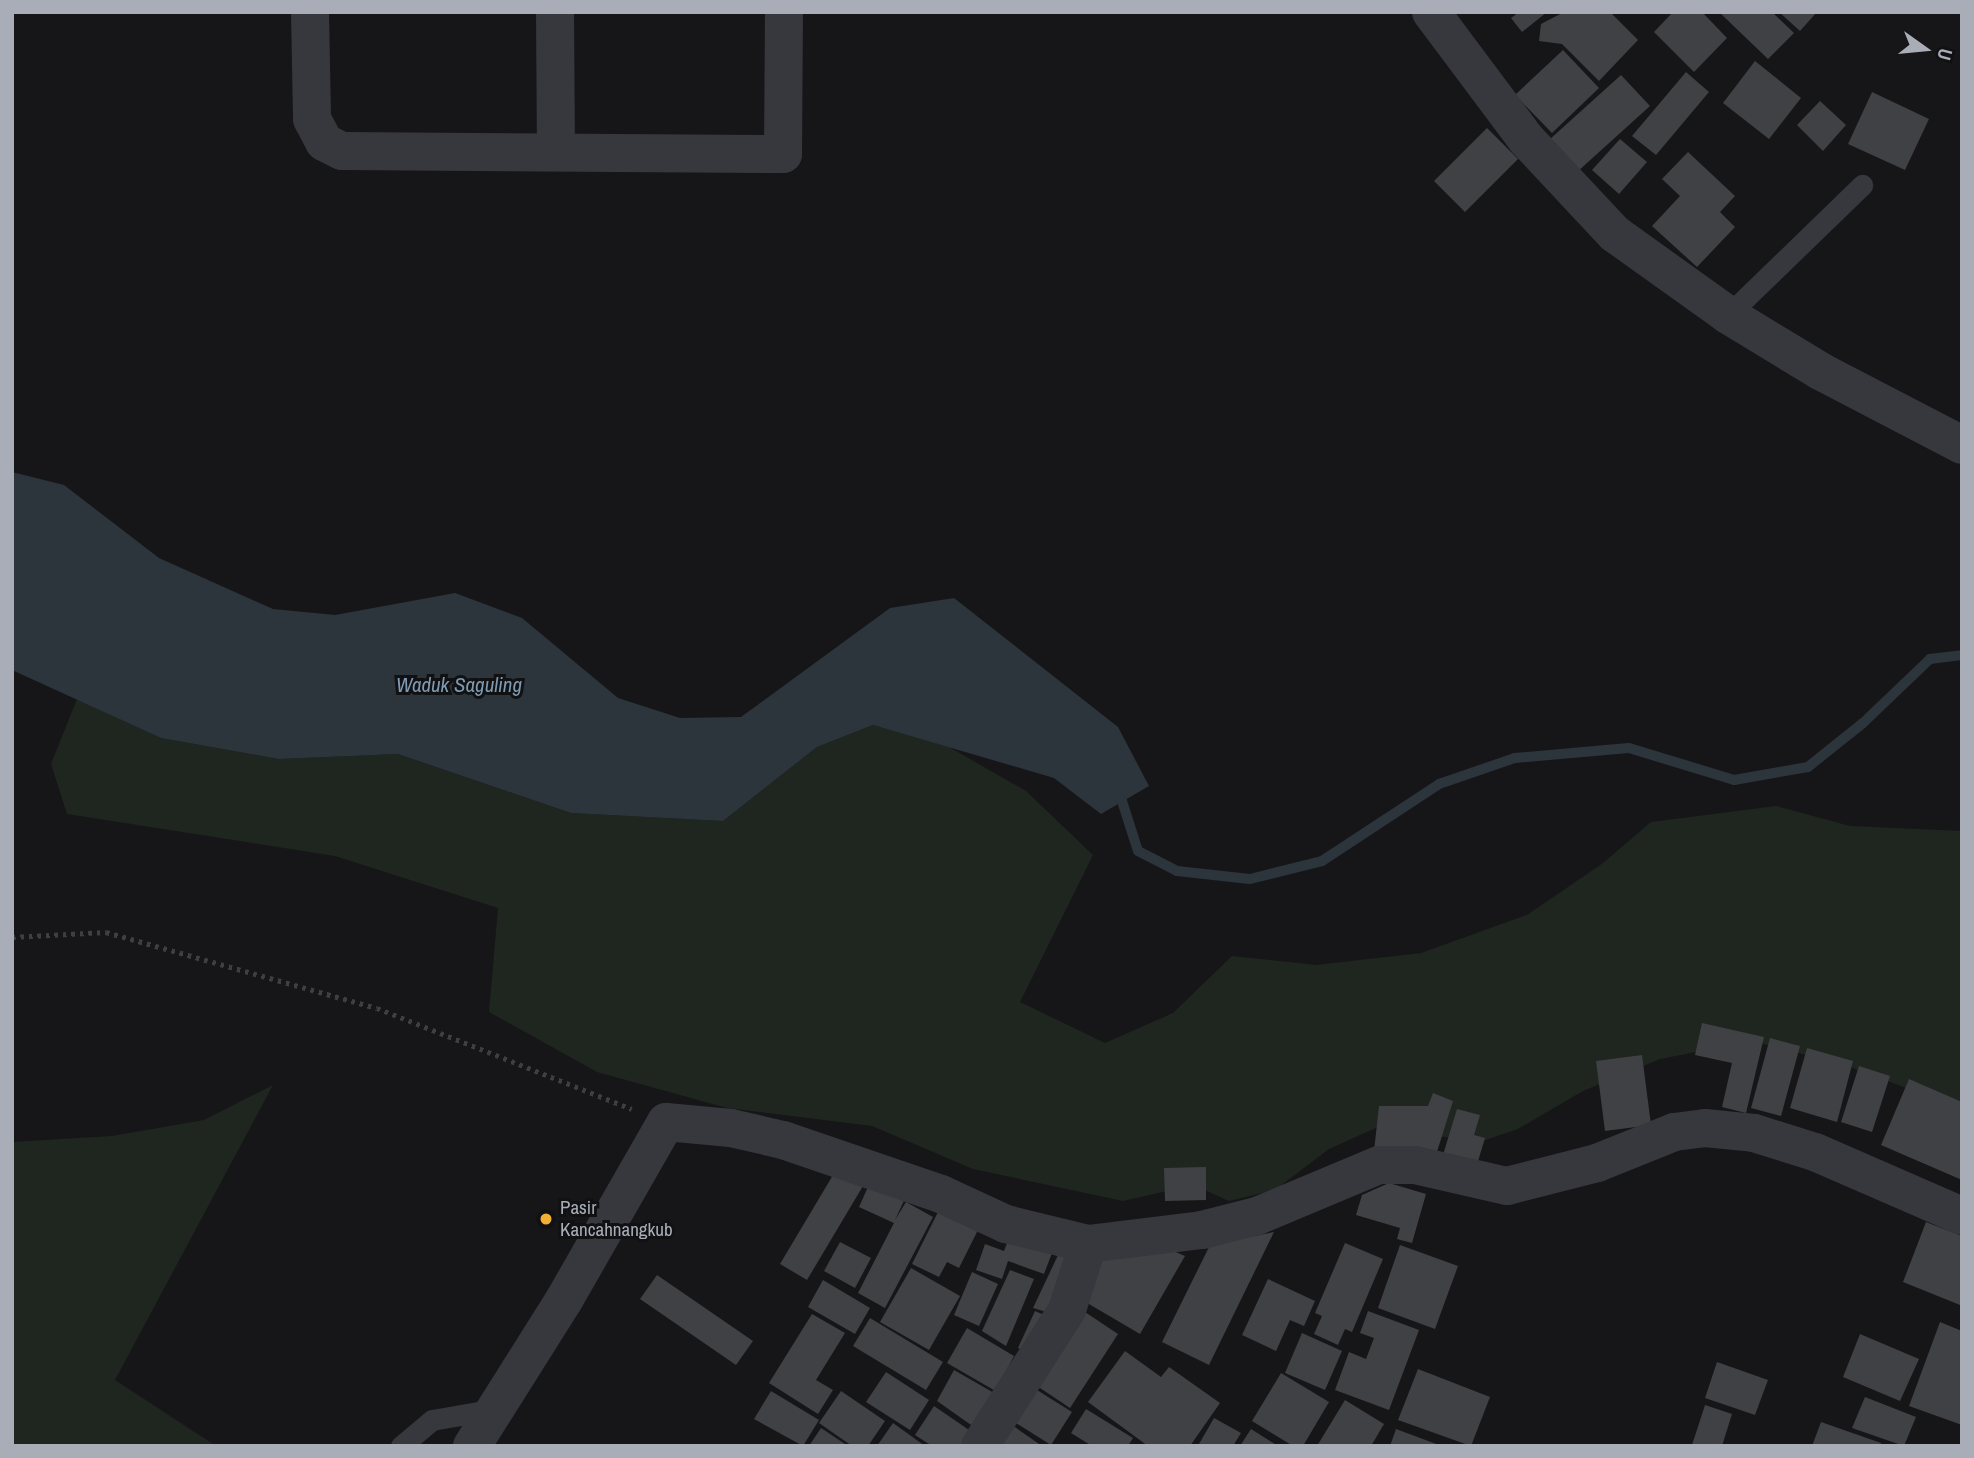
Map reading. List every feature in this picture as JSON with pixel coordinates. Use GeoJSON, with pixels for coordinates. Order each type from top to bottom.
{"type":"FeatureCollection","features":[{"type":"Feature","properties":{"kind":"street"},"geometry":{"type":"LineString","coordinates":[[310,12],[312,119],[324,142],[342,151],[783,154],[784,12]]}},
{"type":"Feature","properties":{"kind":"street"},"geometry":{"type":"LineString","coordinates":[[555,12],[556,152]]}},
{"type":"Feature","properties":{"kind":"street"},"geometry":{"type":"LineString","coordinates":[[1431,12],[1566,184],[1615,234],[1728,315],[1867,397],[1962,445]]}},
{"type":"Feature","properties":{"kind":"street"},"geometry":{"type":"LineString","coordinates":[[471,1446],[666,1122],[731,1128],[783,1140],[941,1194],[1006,1224],[1088,1244],[1202,1230],[1256,1216],[1379,1165],[1415,1165],[1507,1186],[1597,1163],[1674,1132],[1704,1128],[1754,1133],[1815,1152],[1962,1216]]}},
{"type":"Feature","properties":{"kind":"street"},"geometry":{"type":"LineString","coordinates":[[981,1446],[1067,1310],[1088,1244]]}},
{"type":"Feature","properties":{"kind":"lane"},"geometry":{"type":"LineString","coordinates":[[1728,315],[1862,185]]}},
{"type":"Feature","properties":{"kind":"lane"},"geometry":{"type":"LineString","coordinates":[[401,1446],[432,1420],[495,1409]]}},
{"type":"Feature","properties":{"kind":"path"},"geometry":{"type":"LineString","coordinates":[[12,937],[106,933],[377,1008],[666,1122]]}},
{"type":"Feature","properties":{"kind":"shaded area"},"geometry":{"type":"Polygon","coordinates":[[[77,699],[161,738],[279,759],[398,754],[571,813],[723,821],[817,747],[873,725],[949,747],[1026,791],[1093,855],[1020,1002],[1105,1043],[1173,1013],[1232,956],[1316,965],[1421,953],[1527,915],[1603,863],[1651,822],[1776,806],[1850,826],[1962,831],[1962,1109],[1842,1064],[1752,1041],[1660,1059],[1583,1091],[1518,1129],[1479,1142],[1378,1127],[1329,1149],[1275,1190],[1229,1201],[1194,1185],[1123,1201],[973,1169],[872,1126],[727,1108],[597,1072],[489,1012],[498,908],[335,856],[67,814],[51,764],[77,699]]]}},
{"type":"Feature","properties":{"kind":"shaded area"},"geometry":{"type":"Polygon","coordinates":[[[273,1085],[115,1380],[216,1446],[12,1446],[12,1142],[112,1136],[204,1120],[273,1085]]]}},
{"type":"Feature","properties":{"kind":"water","name":"Waduk Saguling"},"geometry":{"type":"Polygon","coordinates":[[[12,472],[64,485],[159,558],[273,609],[335,615],[455,593],[522,618],[618,698],[680,718],[741,717],[890,608],[954,598],[1118,727],[1149,786],[1101,814],[1054,778],[873,725],[817,747],[723,821],[571,813],[398,754],[279,759],[161,738],[12,670],[12,472]]]}},
{"type":"Feature","properties":{"kind":"building"},"geometry":{"type":"Polygon","coordinates":[[[1519,12],[1547,12],[1522,32],[1511,18],[1519,12]]]}},
{"type":"Feature","properties":{"kind":"building"},"geometry":{"type":"Polygon","coordinates":[[[1564,12],[1610,12],[1638,40],[1599,81],[1562,44],[1539,41],[1541,24],[1564,12]]]}},
{"type":"Feature","properties":{"kind":"building"},"geometry":{"type":"Polygon","coordinates":[[[1673,12],[1702,12],[1727,38],[1694,72],[1654,32],[1673,12]]]}},
{"type":"Feature","properties":{"kind":"building"},"geometry":{"type":"Polygon","coordinates":[[[1719,12],[1772,12],[1794,33],[1768,59],[1719,12]]]}},
{"type":"Feature","properties":{"kind":"building"},"geometry":{"type":"Polygon","coordinates":[[[1779,12],[1817,12],[1800,31],[1779,12]]]}},
{"type":"Feature","properties":{"kind":"building"},"geometry":{"type":"Polygon","coordinates":[[[1563,50],[1599,88],[1552,133],[1515,95],[1563,50]]]}},
{"type":"Feature","properties":{"kind":"building"},"geometry":{"type":"Polygon","coordinates":[[[1755,61],[1801,98],[1769,139],[1723,103],[1755,61]]]}},
{"type":"Feature","properties":{"kind":"building"},"geometry":{"type":"Polygon","coordinates":[[[1686,72],[1709,92],[1656,155],[1632,136],[1686,72]]]}},
{"type":"Feature","properties":{"kind":"building"},"geometry":{"type":"Polygon","coordinates":[[[1621,75],[1650,106],[1577,172],[1549,140],[1621,75]]]}},
{"type":"Feature","properties":{"kind":"building"},"geometry":{"type":"Polygon","coordinates":[[[1872,92],[1929,119],[1905,170],[1848,144],[1872,92]]]}},
{"type":"Feature","properties":{"kind":"building"},"geometry":{"type":"Polygon","coordinates":[[[1820,101],[1846,125],[1823,151],[1797,125],[1820,101]]]}},
{"type":"Feature","properties":{"kind":"building"},"geometry":{"type":"Polygon","coordinates":[[[1487,128],[1518,159],[1465,212],[1434,181],[1487,128]]]}},
{"type":"Feature","properties":{"kind":"building"},"geometry":{"type":"Polygon","coordinates":[[[1620,139],[1647,162],[1619,194],[1592,170],[1620,139]]]}},
{"type":"Feature","properties":{"kind":"building"},"geometry":{"type":"Polygon","coordinates":[[[1688,152],[1735,196],[1720,212],[1735,227],[1697,267],[1652,226],[1680,196],[1662,179],[1688,152]]]}},
{"type":"Feature","properties":{"kind":"building"},"geometry":{"type":"Polygon","coordinates":[[[1702,1023],[1764,1037],[1746,1113],[1722,1107],[1732,1063],[1695,1055],[1702,1023]]]}},
{"type":"Feature","properties":{"kind":"building"},"geometry":{"type":"Polygon","coordinates":[[[1770,1038],[1800,1046],[1781,1116],[1751,1108],[1770,1038]]]}},
{"type":"Feature","properties":{"kind":"building"},"geometry":{"type":"Polygon","coordinates":[[[1807,1048],[1853,1061],[1837,1122],[1790,1108],[1807,1048]]]}},
{"type":"Feature","properties":{"kind":"building"},"geometry":{"type":"Polygon","coordinates":[[[1642,1055],[1651,1125],[1605,1131],[1596,1061],[1642,1055]]]}},
{"type":"Feature","properties":{"kind":"building"},"geometry":{"type":"Polygon","coordinates":[[[1859,1066],[1890,1076],[1872,1132],[1841,1122],[1859,1066]]]}},
{"type":"Feature","properties":{"kind":"building"},"geometry":{"type":"Polygon","coordinates":[[[1909,1079],[1962,1102],[1962,1180],[1881,1145],[1909,1079]]]}},
{"type":"Feature","properties":{"kind":"building"},"geometry":{"type":"Polygon","coordinates":[[[1433,1093],[1453,1101],[1435,1158],[1374,1151],[1379,1106],[1428,1106],[1433,1093]]]}},
{"type":"Feature","properties":{"kind":"building"},"geometry":{"type":"Polygon","coordinates":[[[1457,1109],[1480,1115],[1474,1135],[1485,1138],[1476,1168],[1442,1158],[1457,1109]]]}},
{"type":"Feature","properties":{"kind":"building"},"geometry":{"type":"Polygon","coordinates":[[[1206,1167],[1206,1200],[1165,1201],[1164,1168],[1206,1167]]]}},
{"type":"Feature","properties":{"kind":"building"},"geometry":{"type":"Polygon","coordinates":[[[836,1170],[863,1186],[807,1280],[780,1264],[836,1170]]]}},
{"type":"Feature","properties":{"kind":"building"},"geometry":{"type":"Polygon","coordinates":[[[872,1178],[907,1194],[895,1220],[906,1202],[933,1217],[885,1308],[858,1293],[894,1223],[859,1207],[872,1178]]]}},
{"type":"Feature","properties":{"kind":"building"},"geometry":{"type":"Polygon","coordinates":[[[1389,1183],[1426,1194],[1412,1243],[1397,1239],[1400,1228],[1356,1215],[1362,1195],[1389,1183]]]}},
{"type":"Feature","properties":{"kind":"building"},"geometry":{"type":"Polygon","coordinates":[[[940,1208],[979,1228],[959,1268],[947,1262],[939,1277],[912,1264],[940,1208]]]}},
{"type":"Feature","properties":{"kind":"building"},"geometry":{"type":"Polygon","coordinates":[[[1926,1222],[1962,1236],[1960,1305],[1903,1282],[1926,1222]]]}},
{"type":"Feature","properties":{"kind":"building"},"geometry":{"type":"Polygon","coordinates":[[[1274,1232],[1209,1365],[1162,1342],[1210,1245],[1274,1232]]]}},
{"type":"Feature","properties":{"kind":"building"},"geometry":{"type":"Polygon","coordinates":[[[1009,1238],[1052,1253],[1044,1274],[1008,1261],[1002,1279],[976,1270],[985,1244],[1004,1251],[1009,1238]]]}},
{"type":"Feature","properties":{"kind":"building"},"geometry":{"type":"Polygon","coordinates":[[[840,1242],[871,1258],[855,1288],[824,1271],[840,1242]]]}},
{"type":"Feature","properties":{"kind":"building"},"geometry":{"type":"Polygon","coordinates":[[[1345,1243],[1383,1259],[1352,1332],[1345,1329],[1338,1345],[1314,1334],[1322,1316],[1315,1313],[1345,1243]]]}},
{"type":"Feature","properties":{"kind":"building"},"geometry":{"type":"Polygon","coordinates":[[[1400,1245],[1458,1266],[1435,1329],[1378,1308],[1400,1245]]]}},
{"type":"Feature","properties":{"kind":"building"},"geometry":{"type":"Polygon","coordinates":[[[1171,1250],[1185,1256],[1140,1334],[1077,1297],[1094,1253],[1171,1250]]]}},
{"type":"Feature","properties":{"kind":"building"},"geometry":{"type":"Polygon","coordinates":[[[1059,1253],[1074,1259],[1060,1316],[1033,1308],[1059,1253]]]}},
{"type":"Feature","properties":{"kind":"building"},"geometry":{"type":"Polygon","coordinates":[[[911,1268],[960,1296],[929,1350],[880,1322],[911,1268]]]}},
{"type":"Feature","properties":{"kind":"building"},"geometry":{"type":"Polygon","coordinates":[[[1010,1270],[1034,1279],[1006,1346],[982,1331],[1010,1270]]]}},
{"type":"Feature","properties":{"kind":"building"},"geometry":{"type":"Polygon","coordinates":[[[972,1272],[998,1284],[979,1326],[954,1315],[972,1272]]]}},
{"type":"Feature","properties":{"kind":"building"},"geometry":{"type":"Polygon","coordinates":[[[657,1275],[753,1341],[736,1365],[640,1299],[657,1275]]]}},
{"type":"Feature","properties":{"kind":"building"},"geometry":{"type":"Polygon","coordinates":[[[1268,1279],[1315,1301],[1304,1326],[1290,1320],[1276,1351],[1242,1335],[1268,1279]]]}},
{"type":"Feature","properties":{"kind":"building"},"geometry":{"type":"Polygon","coordinates":[[[823,1280],[870,1308],[855,1334],[808,1307],[823,1280]]]}},
{"type":"Feature","properties":{"kind":"building"},"geometry":{"type":"Polygon","coordinates":[[[1079,1308],[1118,1334],[1070,1408],[1031,1382],[1079,1308]]]}},
{"type":"Feature","properties":{"kind":"building"},"geometry":{"type":"Polygon","coordinates":[[[1035,1311],[1053,1319],[1036,1356],[1018,1348],[1035,1311]]]}},
{"type":"Feature","properties":{"kind":"building"},"geometry":{"type":"Polygon","coordinates":[[[1368,1311],[1419,1330],[1389,1410],[1335,1390],[1349,1352],[1366,1359],[1374,1338],[1360,1333],[1368,1311]]]}},
{"type":"Feature","properties":{"kind":"building"},"geometry":{"type":"Polygon","coordinates":[[[812,1314],[845,1333],[816,1380],[833,1390],[818,1414],[769,1383],[812,1314]]]}},
{"type":"Feature","properties":{"kind":"building"},"geometry":{"type":"Polygon","coordinates":[[[870,1318],[943,1362],[926,1390],[853,1346],[870,1318]]]}},
{"type":"Feature","properties":{"kind":"building"},"geometry":{"type":"Polygon","coordinates":[[[1940,1322],[1962,1331],[1962,1425],[1909,1406],[1940,1322]]]}},
{"type":"Feature","properties":{"kind":"building"},"geometry":{"type":"Polygon","coordinates":[[[967,1328],[1014,1356],[1006,1371],[1006,1397],[947,1363],[967,1328]]]}},
{"type":"Feature","properties":{"kind":"building"},"geometry":{"type":"Polygon","coordinates":[[[1302,1333],[1342,1351],[1325,1390],[1285,1373],[1302,1333]]]}},
{"type":"Feature","properties":{"kind":"building"},"geometry":{"type":"Polygon","coordinates":[[[1860,1334],[1919,1359],[1900,1401],[1843,1377],[1860,1334]]]}},
{"type":"Feature","properties":{"kind":"building"},"geometry":{"type":"Polygon","coordinates":[[[1125,1351],[1161,1377],[1169,1367],[1220,1403],[1190,1446],[1148,1446],[1088,1402],[1125,1351]]]}},
{"type":"Feature","properties":{"kind":"building"},"geometry":{"type":"Polygon","coordinates":[[[1717,1362],[1768,1380],[1755,1415],[1705,1398],[1717,1362]]]}},
{"type":"Feature","properties":{"kind":"building"},"geometry":{"type":"Polygon","coordinates":[[[1418,1369],[1490,1397],[1471,1446],[1398,1420],[1418,1369]]]}},
{"type":"Feature","properties":{"kind":"building"},"geometry":{"type":"Polygon","coordinates":[[[954,1370],[1001,1397],[981,1432],[937,1401],[954,1370]]]}},
{"type":"Feature","properties":{"kind":"building"},"geometry":{"type":"Polygon","coordinates":[[[886,1372],[929,1400],[910,1430],[866,1402],[886,1372]]]}},
{"type":"Feature","properties":{"kind":"building"},"geometry":{"type":"Polygon","coordinates":[[[1281,1373],[1329,1402],[1303,1446],[1293,1446],[1252,1421],[1281,1373]]]}},
{"type":"Feature","properties":{"kind":"building"},"geometry":{"type":"Polygon","coordinates":[[[1029,1385],[1072,1412],[1051,1445],[1008,1418],[1029,1385]]]}},
{"type":"Feature","properties":{"kind":"building"},"geometry":{"type":"Polygon","coordinates":[[[771,1391],[819,1420],[803,1446],[754,1419],[771,1391]]]}},
{"type":"Feature","properties":{"kind":"building"},"geometry":{"type":"Polygon","coordinates":[[[841,1391],[885,1421],[868,1446],[852,1446],[819,1423],[841,1391]]]}},
{"type":"Feature","properties":{"kind":"building"},"geometry":{"type":"Polygon","coordinates":[[[1865,1397],[1916,1417],[1904,1446],[1852,1428],[1865,1397]]]}},
{"type":"Feature","properties":{"kind":"building"},"geometry":{"type":"Polygon","coordinates":[[[1345,1400],[1384,1424],[1371,1446],[1317,1446],[1345,1400]]]}},
{"type":"Feature","properties":{"kind":"building"},"geometry":{"type":"Polygon","coordinates":[[[1705,1405],[1732,1414],[1722,1446],[1692,1445],[1705,1405]]]}},
{"type":"Feature","properties":{"kind":"building"},"geometry":{"type":"Polygon","coordinates":[[[934,1406],[972,1432],[963,1446],[932,1446],[915,1435],[934,1406]]]}},
{"type":"Feature","properties":{"kind":"building"},"geometry":{"type":"Polygon","coordinates":[[[1086,1409],[1133,1438],[1128,1446],[1092,1446],[1071,1433],[1086,1409]]]}},
{"type":"Feature","properties":{"kind":"building"},"geometry":{"type":"Polygon","coordinates":[[[1214,1418],[1241,1433],[1233,1446],[1199,1444],[1214,1418]]]}},
{"type":"Feature","properties":{"kind":"building"},"geometry":{"type":"Polygon","coordinates":[[[1821,1422],[1881,1443],[1880,1446],[1812,1446],[1821,1422]]]}},
{"type":"Feature","properties":{"kind":"building"},"geometry":{"type":"Polygon","coordinates":[[[893,1423],[925,1446],[877,1446],[893,1423]]]}},
{"type":"Feature","properties":{"kind":"building"},"geometry":{"type":"Polygon","coordinates":[[[1009,1423],[1042,1446],[993,1446],[1009,1423]]]}},
{"type":"Feature","properties":{"kind":"building"},"geometry":{"type":"Polygon","coordinates":[[[821,1428],[848,1446],[809,1446],[821,1428]]]}},
{"type":"Feature","properties":{"kind":"building"},"geometry":{"type":"Polygon","coordinates":[[[1251,1429],[1278,1446],[1240,1446],[1251,1429]]]}},
{"type":"Feature","properties":{"kind":"building"},"geometry":{"type":"Polygon","coordinates":[[[1396,1429],[1439,1445],[1439,1446],[1390,1446],[1396,1429]]]}},
{"type":"Feature","properties":{"kind":"waterway"},"geometry":{"type":"LineString","coordinates":[[1113,793],[1122,801],[1138,851],[1177,871],[1250,879],[1322,861],[1439,784],[1515,758],[1629,748],[1734,780],[1808,767],[1863,723],[1930,659],[1962,655]]}},
{"type":"Feature","properties":{"kind":"place","name":"Pasir Kancahnangkub"},"geometry":{"type":"Point","coordinates":[546,1219]}}]}
